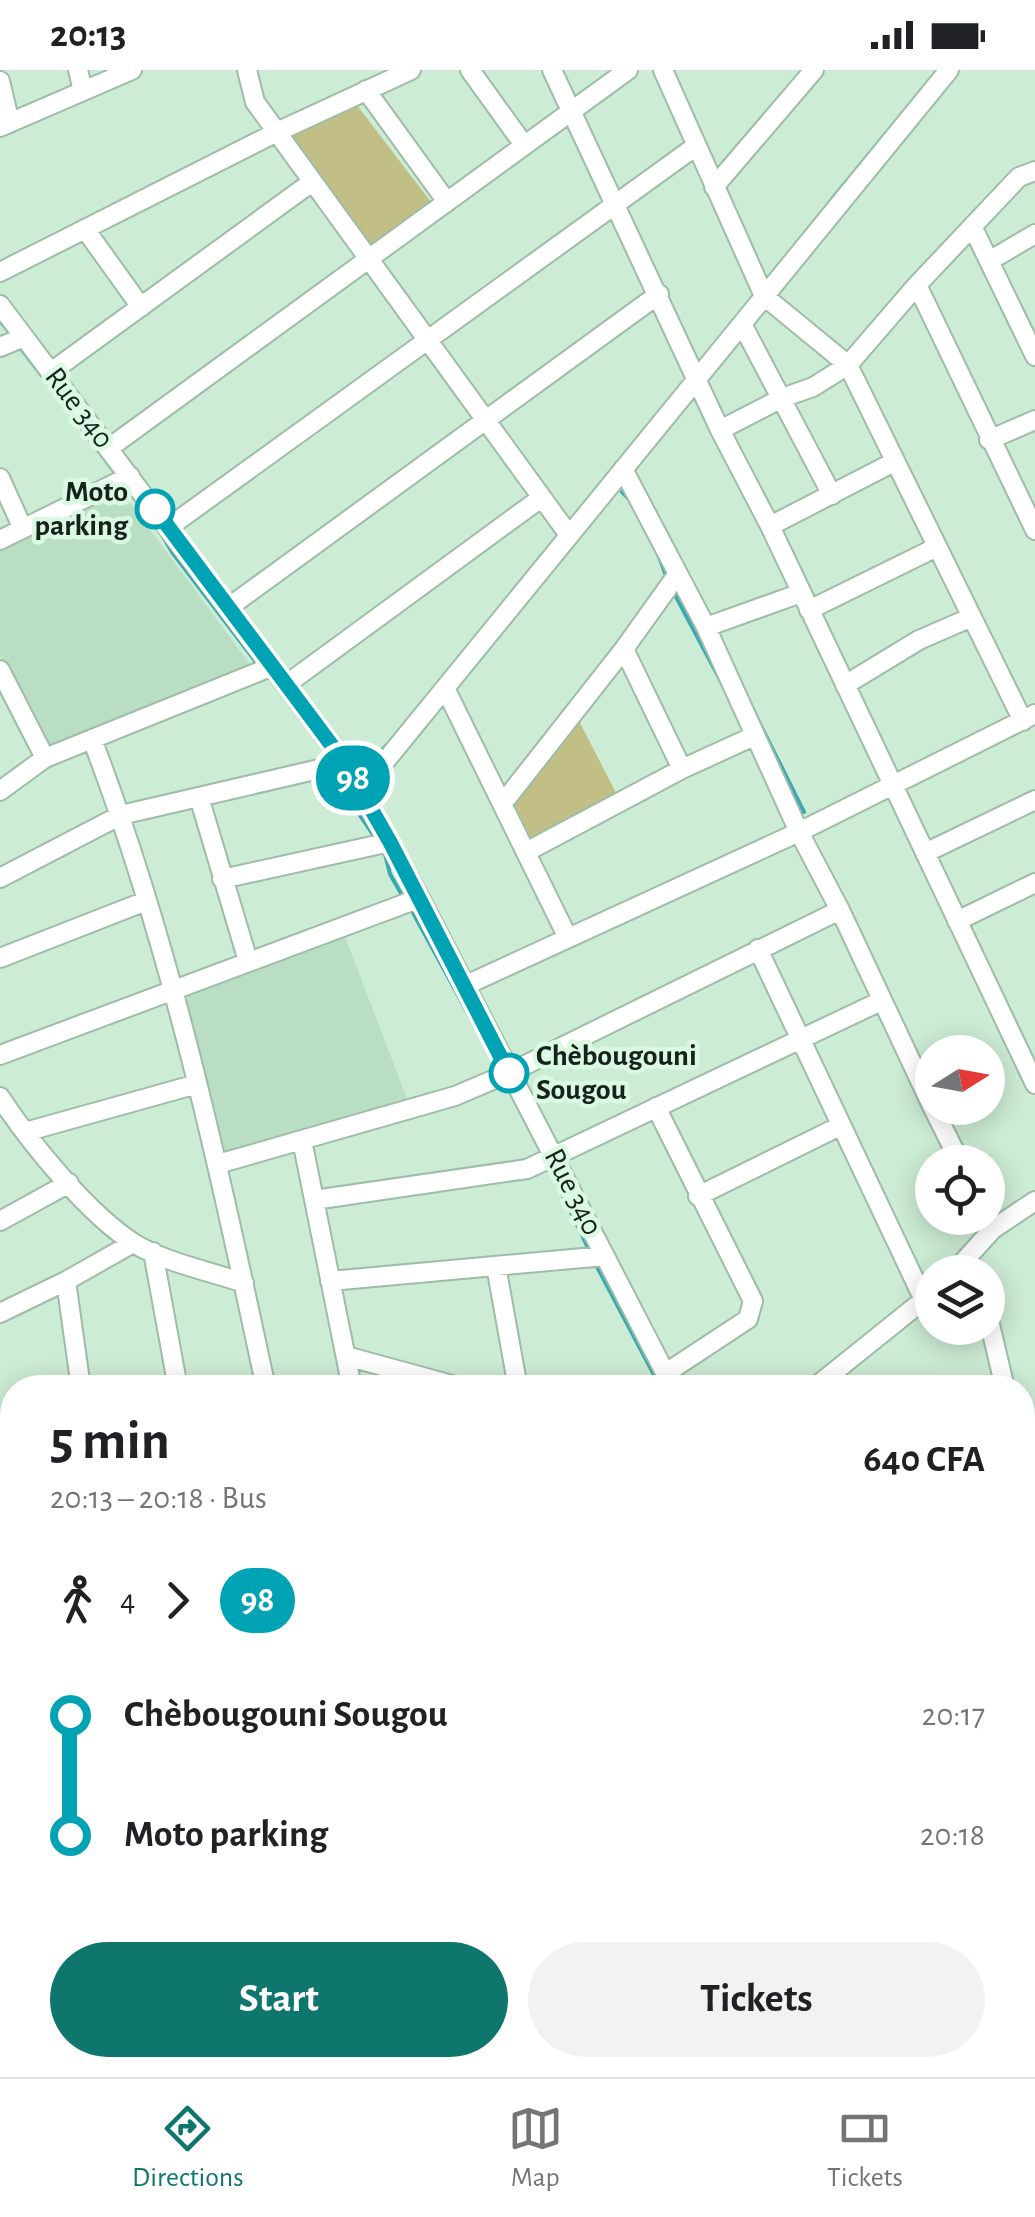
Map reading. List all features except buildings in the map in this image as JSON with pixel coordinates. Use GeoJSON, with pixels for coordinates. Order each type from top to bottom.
{"type":"FeatureCollection","features":[{"type":"Feature","properties":{"kind":"street"},"geometry":{"type":"LineString","coordinates":[[78,70],[83,91]]}},
{"type":"Feature","properties":{"kind":"street"},"geometry":{"type":"LineString","coordinates":[[0,81],[5,125],[132,70]]}},
{"type":"Feature","properties":{"kind":"street"},"geometry":{"type":"LineString","coordinates":[[247,70],[255,102],[570,535]]}},
{"type":"Feature","properties":{"kind":"street"},"geometry":{"type":"LineString","coordinates":[[0,272],[276,132],[412,70]]}},
{"type":"Feature","properties":{"kind":"street"},"geometry":{"type":"LineString","coordinates":[[470,70],[524,145]]}},
{"type":"Feature","properties":{"kind":"street"},"geometry":{"type":"LineString","coordinates":[[552,70],[720,430],[770,526],[1033,1074]]}},
{"type":"Feature","properties":{"kind":"street"},"geometry":{"type":"LineString","coordinates":[[109,448],[628,70]]}},
{"type":"Feature","properties":{"kind":"street"},"geometry":{"type":"LineString","coordinates":[[464,986],[799,832],[1029,717],[972,617],[848,366],[764,296],[663,70]]}},
{"type":"Feature","properties":{"kind":"street"},"geometry":{"type":"LineString","coordinates":[[714,187],[814,70]]}},
{"type":"Feature","properties":{"kind":"street"},"geometry":{"type":"LineString","coordinates":[[361,791],[949,70]]}},
{"type":"Feature","properties":{"kind":"street"},"geometry":{"type":"LineString","coordinates":[[366,90],[446,202]]}},
{"type":"Feature","properties":{"kind":"street"},"geometry":{"type":"LineString","coordinates":[[169,527],[696,146]]}},
{"type":"Feature","properties":{"kind":"street"},"geometry":{"type":"LineString","coordinates":[[720,430],[782,398],[814,387],[848,366],[1019,177],[1035,171]]}},
{"type":"Feature","properties":{"kind":"street"},"geometry":{"type":"LineString","coordinates":[[52,372],[312,182]]}},
{"type":"Feature","properties":{"kind":"street"},"geometry":{"type":"LineString","coordinates":[[973,228],[1034,351]]}},
{"type":"Feature","properties":{"kind":"street"},"geometry":{"type":"LineString","coordinates":[[84,229],[141,306]]}},
{"type":"Feature","properties":{"kind":"street"},"geometry":{"type":"LineString","coordinates":[[989,261],[1035,234]]}},
{"type":"Feature","properties":{"kind":"street"},"geometry":{"type":"LineString","coordinates":[[917,286],[1035,530]]}},
{"type":"Feature","properties":{"kind":"street"},"geometry":{"type":"LineString","coordinates":[[229,607],[659,294]]}},
{"type":"Feature","properties":{"kind":"street","name":"Rue 340"},"geometry":{"type":"LineString","coordinates":[[0,305],[345,763],[420,898],[667,1375]]}},
{"type":"Feature","properties":{"kind":"street"},"geometry":{"type":"LineString","coordinates":[[742,324],[832,495]]}},
{"type":"Feature","properties":{"kind":"street"},"geometry":{"type":"LineString","coordinates":[[0,347],[24,337]]}},
{"type":"Feature","properties":{"kind":"street"},"geometry":{"type":"LineString","coordinates":[[990,440],[1035,420]]}},
{"type":"Feature","properties":{"kind":"street"},"geometry":{"type":"LineString","coordinates":[[770,526],[894,462]]}},
{"type":"Feature","properties":{"kind":"street"},"geometry":{"type":"LineString","coordinates":[[623,470],[706,627],[799,832],[915,1070]]}},
{"type":"Feature","properties":{"kind":"street"},"geometry":{"type":"LineString","coordinates":[[0,540],[130,476]]}},
{"type":"Feature","properties":{"kind":"street"},"geometry":{"type":"LineString","coordinates":[[0,478],[22,528]]}},
{"type":"Feature","properties":{"kind":"street"},"geometry":{"type":"LineString","coordinates":[[287,684],[541,498]]}},
{"type":"Feature","properties":{"kind":"street"},"geometry":{"type":"LineString","coordinates":[[706,627],[805,602],[937,547]]}},
{"type":"Feature","properties":{"kind":"street"},"geometry":{"type":"LineString","coordinates":[[503,803],[677,575]]}},
{"type":"Feature","properties":{"kind":"street"},"geometry":{"type":"LineString","coordinates":[[845,685],[919,640],[972,617]]}},
{"type":"Feature","properties":{"kind":"street"},"geometry":{"type":"LineString","coordinates":[[624,649],[682,770]]}},
{"type":"Feature","properties":{"kind":"street"},"geometry":{"type":"LineString","coordinates":[[0,791],[45,758],[273,666]]}},
{"type":"Feature","properties":{"kind":"street"},"geometry":{"type":"LineString","coordinates":[[0,670],[45,758]]}},
{"type":"Feature","properties":{"kind":"street"},"geometry":{"type":"LineString","coordinates":[[445,688],[568,938]]}},
{"type":"Feature","properties":{"kind":"street"},"geometry":{"type":"LineString","coordinates":[[526,852],[754,736]]}},
{"type":"Feature","properties":{"kind":"street"},"geometry":{"type":"LineString","coordinates":[[92,739],[121,815],[197,1084],[263,1375]]}},
{"type":"Feature","properties":{"kind":"street"},"geometry":{"type":"LineString","coordinates":[[0,878],[121,815],[345,763]]}},
{"type":"Feature","properties":{"kind":"street"},"geometry":{"type":"LineString","coordinates":[[198,798],[248,961]]}},
{"type":"Feature","properties":{"kind":"street"},"geometry":{"type":"LineString","coordinates":[[925,853],[1035,800]]}},
{"type":"Feature","properties":{"kind":"street"},"geometry":{"type":"LineString","coordinates":[[222,879],[390,842]]}},
{"type":"Feature","properties":{"kind":"street"},"geometry":{"type":"LineString","coordinates":[[957,920],[1033,890]]}},
{"type":"Feature","properties":{"kind":"street"},"geometry":{"type":"LineString","coordinates":[[0,1055],[420,898]]}},
{"type":"Feature","properties":{"kind":"street"},"geometry":{"type":"LineString","coordinates":[[0,958],[146,901]]}},
{"type":"Feature","properties":{"kind":"street"},"geometry":{"type":"LineString","coordinates":[[218,1164],[455,1096],[840,910]]}},
{"type":"Feature","properties":{"kind":"street"},"geometry":{"type":"LineString","coordinates":[[758,949],[840,1126],[915,1271]]}},
{"type":"Feature","properties":{"kind":"street"},"geometry":{"type":"LineString","coordinates":[[314,1200],[527,1168],[881,1001]]}},
{"type":"Feature","properties":{"kind":"street"},"geometry":{"type":"LineString","coordinates":[[24,1132],[197,1084]]}},
{"type":"Feature","properties":{"kind":"street"},"geometry":{"type":"LineString","coordinates":[[0,1097],[24,1132],[68,1182],[134,1243],[244,1283]]}},
{"type":"Feature","properties":{"kind":"street"},"geometry":{"type":"LineString","coordinates":[[656,1107],[754,1301],[748,1318],[676,1375]]}},
{"type":"Feature","properties":{"kind":"street"},"geometry":{"type":"LineString","coordinates":[[698,1196],[840,1126]]}},
{"type":"Feature","properties":{"kind":"street"},"geometry":{"type":"LineString","coordinates":[[302,1140],[350,1375]]}},
{"type":"Feature","properties":{"kind":"street"},"geometry":{"type":"LineString","coordinates":[[0,1222],[68,1182]]}},
{"type":"Feature","properties":{"kind":"street"},"geometry":{"type":"LineString","coordinates":[[1005,1216],[1035,1201]]}},
{"type":"Feature","properties":{"kind":"street"},"geometry":{"type":"LineString","coordinates":[[0,1314],[134,1243]]}},
{"type":"Feature","properties":{"kind":"street"},"geometry":{"type":"LineString","coordinates":[[153,1252],[176,1375]]}},
{"type":"Feature","properties":{"kind":"street"},"geometry":{"type":"LineString","coordinates":[[330,1281],[605,1256]]}},
{"type":"Feature","properties":{"kind":"street"},"geometry":{"type":"LineString","coordinates":[[496,1266],[516,1375]]}},
{"type":"Feature","properties":{"kind":"street"},"geometry":{"type":"LineString","coordinates":[[66,1282],[80,1375]]}},
{"type":"Feature","properties":{"kind":"street"},"geometry":{"type":"LineString","coordinates":[[830,1375],[915,1306]]}},
{"type":"Feature","properties":{"kind":"street"},"geometry":{"type":"LineString","coordinates":[[994,1345],[1000,1375]]}},
{"type":"Feature","properties":{"kind":"street"},"geometry":{"type":"LineString","coordinates":[[346,1356],[415,1375]]}},
{"type":"Feature","properties":{"kind":"shaded area"},"geometry":{"type":"Polygon","coordinates":[[[356,104],[431,202],[374,247],[365,245],[289,142],[294,129],[356,104]]]}},
{"type":"Feature","properties":{"kind":"shaded area"},"geometry":{"type":"Polygon","coordinates":[[[119,488],[252,667],[49,749],[0,655],[0,546],[119,488]]]}},
{"type":"Feature","properties":{"kind":"shaded area"},"geometry":{"type":"Polygon","coordinates":[[[576,715],[616,793],[531,839],[512,799],[576,715]]]}},
{"type":"Feature","properties":{"kind":"shaded area"},"geometry":{"type":"Polygon","coordinates":[[[344,934],[409,1104],[218,1157],[177,995],[344,934]]]}},
{"type":"Feature","properties":{"kind":"waterway"},"geometry":{"type":"LineString","coordinates":[[832,199],[899,118]]}},
{"type":"Feature","properties":{"kind":"waterway"},"geometry":{"type":"LineString","coordinates":[[0,321],[11,334]]}},
{"type":"Feature","properties":{"kind":"waterway"},"geometry":{"type":"LineString","coordinates":[[19,346],[47,382]]}},
{"type":"Feature","properties":{"kind":"waterway"},"geometry":{"type":"LineString","coordinates":[[68,409],[116,474]]}},
{"type":"Feature","properties":{"kind":"waterway"},"geometry":{"type":"LineString","coordinates":[[596,490],[615,466]]}},
{"type":"Feature","properties":{"kind":"waterway"},"geometry":{"type":"LineString","coordinates":[[622,492],[631,501]]}},
{"type":"Feature","properties":{"kind":"waterway"},"geometry":{"type":"LineString","coordinates":[[161,533],[259,666]]}},
{"type":"Feature","properties":{"kind":"waterway"},"geometry":{"type":"LineString","coordinates":[[656,549],[667,578]]}},
{"type":"Feature","properties":{"kind":"waterway"},"geometry":{"type":"LineString","coordinates":[[673,591],[725,689]]}},
{"type":"Feature","properties":{"kind":"waterway"},"geometry":{"type":"LineString","coordinates":[[750,704],[804,812]]}},
{"type":"Feature","properties":{"kind":"waterway"},"geometry":{"type":"LineString","coordinates":[[320,744],[331,761]]}},
{"type":"Feature","properties":{"kind":"waterway"},"geometry":{"type":"LineString","coordinates":[[364,768],[387,745]]}},
{"type":"Feature","properties":{"kind":"waterway"},"geometry":{"type":"LineString","coordinates":[[339,773],[376,839]]}},
{"type":"Feature","properties":{"kind":"waterway"},"geometry":{"type":"LineString","coordinates":[[384,850],[390,874],[403,897]]}},
{"type":"Feature","properties":{"kind":"waterway"},"geometry":{"type":"LineString","coordinates":[[411,909],[500,1072]]}},
{"type":"Feature","properties":{"kind":"waterway"},"geometry":{"type":"LineString","coordinates":[[550,1169],[589,1250]]}},
{"type":"Feature","properties":{"kind":"waterway"},"geometry":{"type":"LineString","coordinates":[[595,1263],[654,1375]]}},
{"type":"Feature","properties":{"kind":"bus line","name":"98"},"geometry":{"type":"LineString","coordinates":[[155,509],[345,763],[509,1073]]}},
{"type":"Feature","properties":{"kind":"place","name":"Moto parking"},"geometry":{"type":"Point","coordinates":[155,509]}},
{"type":"Feature","properties":{"kind":"place","name":"Chèbougouni Sougou"},"geometry":{"type":"Point","coordinates":[509,1073]}}]}
